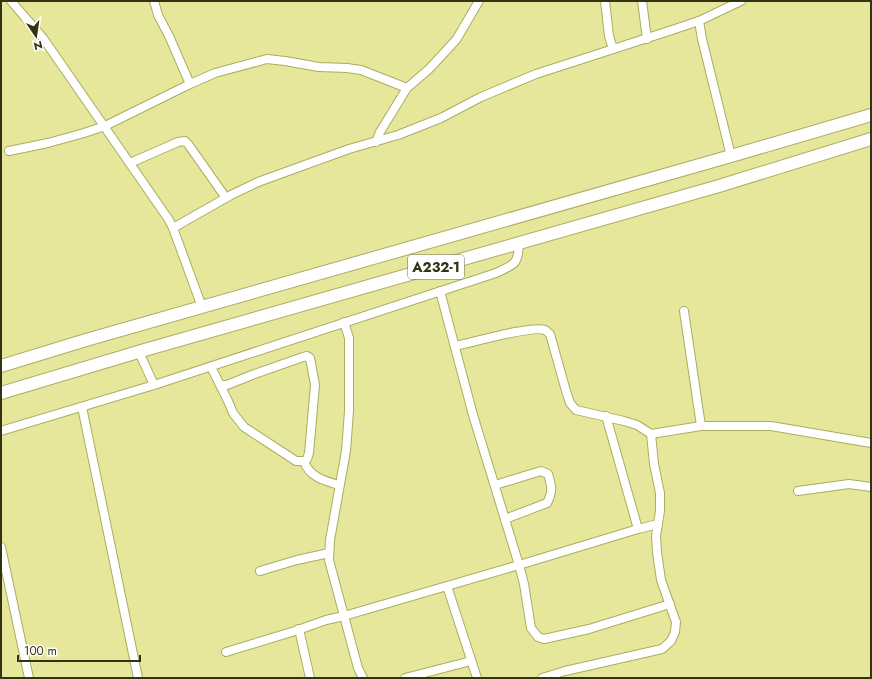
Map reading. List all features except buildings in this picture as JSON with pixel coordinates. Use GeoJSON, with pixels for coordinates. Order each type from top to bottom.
{"type":"FeatureCollection","features":[{"type":"Feature","properties":{"kind":"highway","name":"A232-1"},"geometry":{"type":"LineString","coordinates":[[1,366],[731,156],[871,114]]}},
{"type":"Feature","properties":{"kind":"highway","name":"A232-1"},"geometry":{"type":"LineString","coordinates":[[1,393],[719,186],[871,139]]}},
{"type":"Feature","properties":{"kind":"street"},"geometry":{"type":"LineString","coordinates":[[11,1],[43,38],[105,126],[173,228],[202,307]]}},
{"type":"Feature","properties":{"kind":"street"},"geometry":{"type":"LineString","coordinates":[[154,1],[158,15],[190,84]]}},
{"type":"Feature","properties":{"kind":"street"},"geometry":{"type":"LineString","coordinates":[[376,142],[380,132],[406,88],[429,69],[456,40],[479,1]]}},
{"type":"Feature","properties":{"kind":"street"},"geometry":{"type":"LineString","coordinates":[[605,1],[608,36],[613,49]]}},
{"type":"Feature","properties":{"kind":"street"},"geometry":{"type":"LineString","coordinates":[[642,1],[647,39]]}},
{"type":"Feature","properties":{"kind":"street"},"geometry":{"type":"LineString","coordinates":[[173,228],[258,182],[349,149],[398,135],[424,125],[515,82],[699,21],[741,1]]}},
{"type":"Feature","properties":{"kind":"street"},"geometry":{"type":"LineString","coordinates":[[699,21],[702,39],[731,156]]}},
{"type":"Feature","properties":{"kind":"street"},"geometry":{"type":"LineString","coordinates":[[10,151],[55,141],[105,126],[190,84],[216,73],[267,59],[319,67],[361,70],[406,88]]}},
{"type":"Feature","properties":{"kind":"street"},"geometry":{"type":"LineString","coordinates":[[130,163],[178,142],[185,141],[226,198]]}},
{"type":"Feature","properties":{"kind":"street"},"geometry":{"type":"LineString","coordinates":[[1,431],[154,385],[496,273],[513,264],[518,256],[519,244]]}},
{"type":"Feature","properties":{"kind":"street"},"geometry":{"type":"LineString","coordinates":[[440,291],[473,415],[519,565],[525,590],[531,628],[538,637],[544,639],[589,629],[670,604]]}},
{"type":"Feature","properties":{"kind":"street"},"geometry":{"type":"LineString","coordinates":[[684,311],[701,426]]}},
{"type":"Feature","properties":{"kind":"street"},"geometry":{"type":"LineString","coordinates":[[344,322],[350,338],[349,411],[346,451],[330,540],[329,560],[358,668],[363,678]]}},
{"type":"Feature","properties":{"kind":"street"},"geometry":{"type":"LineString","coordinates":[[455,346],[531,330],[544,330],[550,334],[570,403],[576,410],[588,414],[606,416],[637,425],[651,434],[701,426],[771,426],[871,443]]}},
{"type":"Feature","properties":{"kind":"street"},"geometry":{"type":"LineString","coordinates":[[139,352],[154,385]]}},
{"type":"Feature","properties":{"kind":"street"},"geometry":{"type":"LineString","coordinates":[[221,385],[228,385],[252,374],[303,357],[307,356],[310,358],[315,385],[309,453],[307,459],[304,461]]}},
{"type":"Feature","properties":{"kind":"street"},"geometry":{"type":"LineString","coordinates":[[211,366],[233,413],[244,427],[296,460],[304,461]]}},
{"type":"Feature","properties":{"kind":"street"},"geometry":{"type":"LineString","coordinates":[[82,407],[138,678]]}},
{"type":"Feature","properties":{"kind":"street"},"geometry":{"type":"LineString","coordinates":[[606,416],[638,528]]}},
{"type":"Feature","properties":{"kind":"street"},"geometry":{"type":"LineString","coordinates":[[542,678],[565,671],[662,649],[671,641],[675,632],[676,622],[661,580],[657,552],[656,536],[660,511],[660,493],[654,464],[651,434]]}},
{"type":"Feature","properties":{"kind":"street"},"geometry":{"type":"LineString","coordinates":[[304,461],[306,468],[310,472],[327,482],[339,485]]}},
{"type":"Feature","properties":{"kind":"street"},"geometry":{"type":"LineString","coordinates":[[495,485],[541,471],[548,474],[551,484],[552,493],[547,503],[505,519]]}},
{"type":"Feature","properties":{"kind":"street"},"geometry":{"type":"LineString","coordinates":[[798,491],[849,484],[871,487]]}},
{"type":"Feature","properties":{"kind":"street"},"geometry":{"type":"LineString","coordinates":[[226,652],[326,620],[519,565],[638,528],[658,524]]}},
{"type":"Feature","properties":{"kind":"street"},"geometry":{"type":"LineString","coordinates":[[1,547],[30,678]]}},
{"type":"Feature","properties":{"kind":"street"},"geometry":{"type":"LineString","coordinates":[[260,571],[297,560],[329,553]]}},
{"type":"Feature","properties":{"kind":"street"},"geometry":{"type":"LineString","coordinates":[[447,586],[477,678]]}},
{"type":"Feature","properties":{"kind":"street"},"geometry":{"type":"LineString","coordinates":[[299,629],[310,678]]}},
{"type":"Feature","properties":{"kind":"street"},"geometry":{"type":"LineString","coordinates":[[405,678],[471,661]]}}]}
